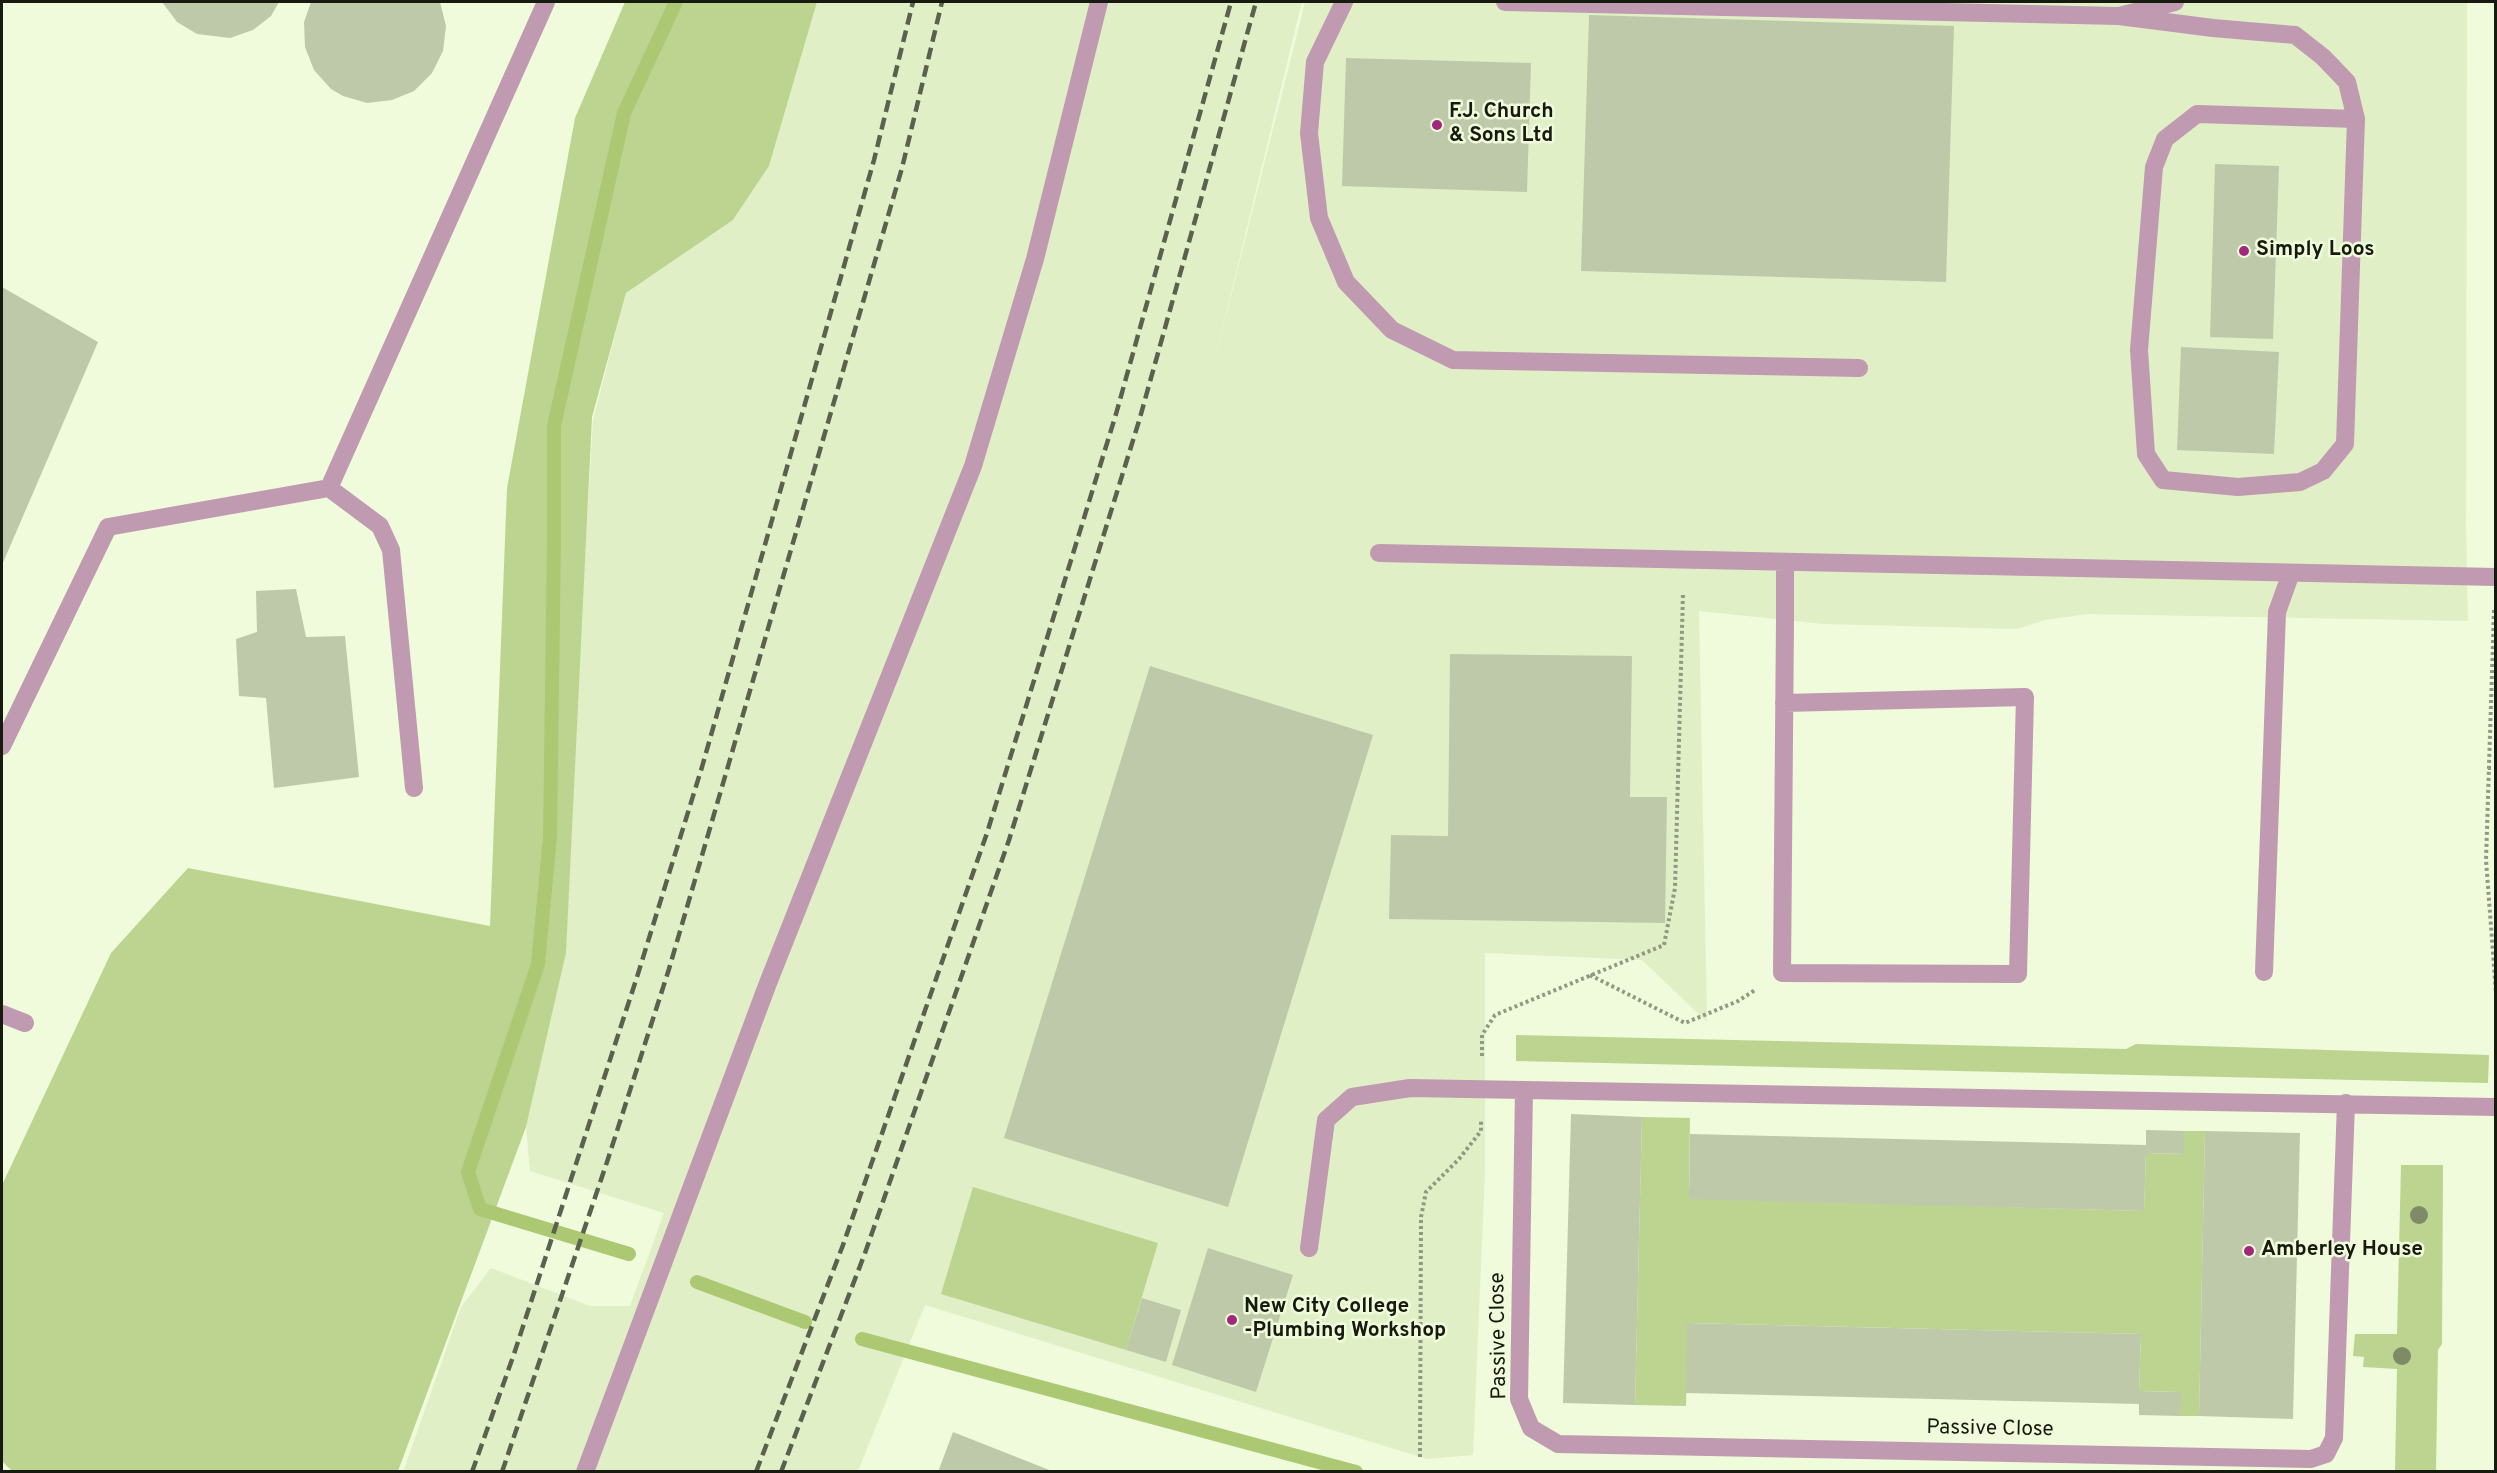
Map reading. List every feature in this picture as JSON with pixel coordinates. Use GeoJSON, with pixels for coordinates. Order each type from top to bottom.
{"type":"FeatureCollection","features":[{"type":"Feature","properties":{"kind":"street"},"geometry":{"type":"LineString","coordinates":[[329,488],[546,2]]}},
{"type":"Feature","properties":{"kind":"street"},"geometry":{"type":"LineString","coordinates":[[585,1472],[768,983],[974,466],[1035,259],[1099,2]]}},
{"type":"Feature","properties":{"kind":"street"},"geometry":{"type":"LineString","coordinates":[[1344,2],[1315,62],[1309,133],[1319,218],[1346,282],[1392,330],[1453,360],[1859,368]]}},
{"type":"Feature","properties":{"kind":"street"},"geometry":{"type":"LineString","coordinates":[[1505,2],[2119,16],[2213,28],[2295,34],[2323,57],[2347,82],[2356,119],[2345,444],[2323,471],[2300,482],[2238,487],[2163,480],[2146,454],[2139,350],[2154,167],[2165,139],[2197,114],[2356,119]]}},
{"type":"Feature","properties":{"kind":"street"},"geometry":{"type":"LineString","coordinates":[[2119,16],[2175,2]]}},
{"type":"Feature","properties":{"kind":"street"},"geometry":{"type":"LineString","coordinates":[[2,746],[108,527],[329,488],[380,526],[391,550],[414,788]]}},
{"type":"Feature","properties":{"kind":"street"},"geometry":{"type":"LineString","coordinates":[[1378,553],[2496,577]]}},
{"type":"Feature","properties":{"kind":"street"},"geometry":{"type":"LineString","coordinates":[[1784,703],[2025,697],[2018,974],[1782,972],[1785,562]]}},
{"type":"Feature","properties":{"kind":"street"},"geometry":{"type":"LineString","coordinates":[[2264,972],[2277,612],[2291,573]]}},
{"type":"Feature","properties":{"kind":"street"},"geometry":{"type":"LineString","coordinates":[[2,1014],[25,1023]]}},
{"type":"Feature","properties":{"kind":"street"},"geometry":{"type":"LineString","coordinates":[[1309,1248],[1326,1120],[1352,1097],[1410,1088],[2496,1107]]}},
{"type":"Feature","properties":{"kind":"street","name":"Passive Close"},"geometry":{"type":"LineString","coordinates":[[1524,1090],[1519,1399],[1532,1428],[1558,1444],[2311,1459],[2326,1454],[2334,1438],[2346,1103]]}},
{"type":"Feature","properties":{"kind":"path"},"geometry":{"type":"LineString","coordinates":[[1420,1457],[1421,1217],[1426,1192],[1459,1159],[1481,1131],[1482,1035],[1495,1015],[1664,945],[1675,888],[1683,560]]}},
{"type":"Feature","properties":{"kind":"path"},"geometry":{"type":"LineString","coordinates":[[2493,618],[2486,860],[2496,993]]}},
{"type":"Feature","properties":{"kind":"path"},"geometry":{"type":"LineString","coordinates":[[2488,768],[2496,768]]}},
{"type":"Feature","properties":{"kind":"path"},"geometry":{"type":"LineString","coordinates":[[2487,810],[2496,810]]}},
{"type":"Feature","properties":{"kind":"path"},"geometry":{"type":"LineString","coordinates":[[1590,974],[1684,1023],[1738,1001],[1782,972]]}},
{"type":"Feature","properties":{"kind":"shaded area"},"geometry":{"type":"Polygon","coordinates":[[[817,2],[1302,2],[1212,371],[1305,2],[2467,2],[2466,528],[2468,621],[2088,614],[2045,620],[2017,629],[1824,624],[1699,611],[1707,1022],[1642,960],[1485,953],[1485,1170],[1473,1455],[1427,1459],[925,1305],[858,1471],[403,1472],[461,1307],[491,1268],[590,1306],[630,1306],[664,1213],[530,1171],[526,1127],[566,952],[571,796],[593,420],[626,293],[733,220],[769,166],[817,2]]]}},
{"type":"Feature","properties":{"kind":"green space"},"geometry":{"type":"Polygon","coordinates":[[[625,2],[817,2],[769,166],[733,220],[626,293],[592,417],[566,953],[526,1127],[398,1471],[12,1471],[2,1461],[2,1185],[111,953],[188,868],[490,926],[507,488],[575,118],[625,2]]]}},
{"type":"Feature","properties":{"kind":"green space"},"geometry":{"type":"Polygon","coordinates":[[[1516,1035],[2126,1049],[2136,1044],[2489,1055],[2488,1083],[1516,1061],[1516,1035]]]}},
{"type":"Feature","properties":{"kind":"green space"},"geometry":{"type":"Polygon","coordinates":[[[1642,1117],[1690,1118],[1689,1190],[1935,1205],[2144,1211],[2146,1153],[2184,1154],[2184,1131],[2205,1131],[2199,1416],[2180,1416],[2180,1392],[2139,1391],[2141,1334],[1688,1323],[1686,1406],[1635,1405],[1642,1117]]]}},
{"type":"Feature","properties":{"kind":"green space"},"geometry":{"type":"Polygon","coordinates":[[[2401,1165],[2443,1165],[2442,1344],[2438,1350],[2436,1471],[2395,1471],[2397,1369],[2363,1367],[2364,1357],[2353,1356],[2355,1334],[2397,1334],[2401,1165]]]}},
{"type":"Feature","properties":{"kind":"green space"},"geometry":{"type":"Polygon","coordinates":[[[973,1187],[1158,1243],[1126,1350],[941,1294],[973,1187]]]}},
{"type":"Feature","properties":{"kind":"building"},"geometry":{"type":"Polygon","coordinates":[[[162,2],[279,2],[271,16],[253,30],[230,38],[197,34],[177,22],[162,2]]]}},
{"type":"Feature","properties":{"kind":"building"},"geometry":{"type":"Polygon","coordinates":[[[311,2],[440,2],[446,26],[443,51],[432,73],[414,91],[392,100],[367,103],[343,96],[331,89],[314,70],[305,47],[304,22],[311,2]]]}},
{"type":"Feature","properties":{"kind":"building"},"geometry":{"type":"Polygon","coordinates":[[[1589,15],[1954,26],[1946,282],[1581,271],[1589,15]]]}},
{"type":"Feature","properties":{"kind":"building","name":"F.J. Church & Sons Ltd"},"geometry":{"type":"Polygon","coordinates":[[[1346,58],[1531,63],[1527,192],[1342,186],[1346,58]]]}},
{"type":"Feature","properties":{"kind":"building","name":"Simply Loos"},"geometry":{"type":"Polygon","coordinates":[[[2215,164],[2279,166],[2273,339],[2210,337],[2215,164]]]}},
{"type":"Feature","properties":{"kind":"building"},"geometry":{"type":"Polygon","coordinates":[[[2,287],[98,342],[2,565],[2,287]]]}},
{"type":"Feature","properties":{"kind":"building"},"geometry":{"type":"Polygon","coordinates":[[[2181,347],[2279,352],[2274,454],[2177,450],[2181,347]]]}},
{"type":"Feature","properties":{"kind":"building"},"geometry":{"type":"Polygon","coordinates":[[[296,589],[306,637],[345,636],[359,777],[274,788],[266,698],[239,696],[236,639],[257,632],[256,591],[296,589]]]}},
{"type":"Feature","properties":{"kind":"building"},"geometry":{"type":"Polygon","coordinates":[[[1450,654],[1632,656],[1630,797],[1667,797],[1665,923],[1389,919],[1391,835],[1448,836],[1450,654]]]}},
{"type":"Feature","properties":{"kind":"building"},"geometry":{"type":"Polygon","coordinates":[[[1150,666],[1373,735],[1228,1207],[1004,1138],[1150,666]]]}},
{"type":"Feature","properties":{"kind":"building"},"geometry":{"type":"Polygon","coordinates":[[[1571,1114],[1642,1117],[1635,1405],[1563,1403],[1571,1114]]]}},
{"type":"Feature","properties":{"kind":"building"},"geometry":{"type":"Polygon","coordinates":[[[2146,1130],[2184,1131],[2184,1154],[2146,1153],[2144,1211],[1689,1199],[1690,1134],[2146,1145],[2146,1130]]]}},
{"type":"Feature","properties":{"kind":"building","name":"Amberley House"},"geometry":{"type":"Polygon","coordinates":[[[2205,1131],[2300,1133],[2293,1419],[2199,1416],[2205,1131]]]}},
{"type":"Feature","properties":{"kind":"building","name":"New City College -Plumbing Workshop"},"geometry":{"type":"Polygon","coordinates":[[[1208,1248],[1293,1275],[1256,1392],[1172,1365],[1208,1248]]]}},
{"type":"Feature","properties":{"kind":"building"},"geometry":{"type":"Polygon","coordinates":[[[1142,1298],[1181,1310],[1166,1362],[1126,1350],[1142,1298]]]}},
{"type":"Feature","properties":{"kind":"building"},"geometry":{"type":"Polygon","coordinates":[[[1687,1323],[2141,1334],[2139,1391],[2181,1392],[2180,1416],[2139,1415],[2139,1404],[1686,1393],[1687,1323]]]}},
{"type":"Feature","properties":{"kind":"building"},"geometry":{"type":"Polygon","coordinates":[[[953,1432],[1052,1471],[1052,1472],[938,1472],[953,1432]]]}},
{"type":"Feature","properties":{"kind":"waterway"},"geometry":{"type":"LineString","coordinates":[[629,1254],[480,1209],[468,1172],[538,964],[550,836],[554,426],[624,113],[676,2]]}},
{"type":"Feature","properties":{"kind":"waterway"},"geometry":{"type":"LineString","coordinates":[[697,1282],[805,1322]]}},
{"type":"Feature","properties":{"kind":"waterway"},"geometry":{"type":"LineString","coordinates":[[862,1339],[1356,1472]]}},
{"type":"Feature","properties":{"kind":"railway"},"geometry":{"type":"LineString","coordinates":[[472,1472],[514,1354],[637,977],[702,767],[874,160],[913,2]]}},
{"type":"Feature","properties":{"kind":"railway"},"geometry":{"type":"LineString","coordinates":[[502,1472],[607,1162],[669,969],[902,168],[942,2]]}},
{"type":"Feature","properties":{"kind":"railway"},"geometry":{"type":"LineString","coordinates":[[756,1472],[843,1245],[987,833],[1116,414],[1231,2]]}},
{"type":"Feature","properties":{"kind":"railway"},"geometry":{"type":"LineString","coordinates":[[781,1472],[865,1253],[1009,840],[1139,421],[1256,2]]}},
{"type":"Feature","properties":{"kind":"place","name":"F.J. Church & Sons Ltd"},"geometry":{"type":"Point","coordinates":[1437,125]}},
{"type":"Feature","properties":{"kind":"place","name":"Simply Loos"},"geometry":{"type":"Point","coordinates":[2244,251]}},
{"type":"Feature","properties":{"kind":"place","name":"Amberley House"},"geometry":{"type":"Point","coordinates":[2249,1251]}},
{"type":"Feature","properties":{"kind":"place","name":"New City College -Plumbing Workshop"},"geometry":{"type":"Point","coordinates":[1232,1320]}}]}
